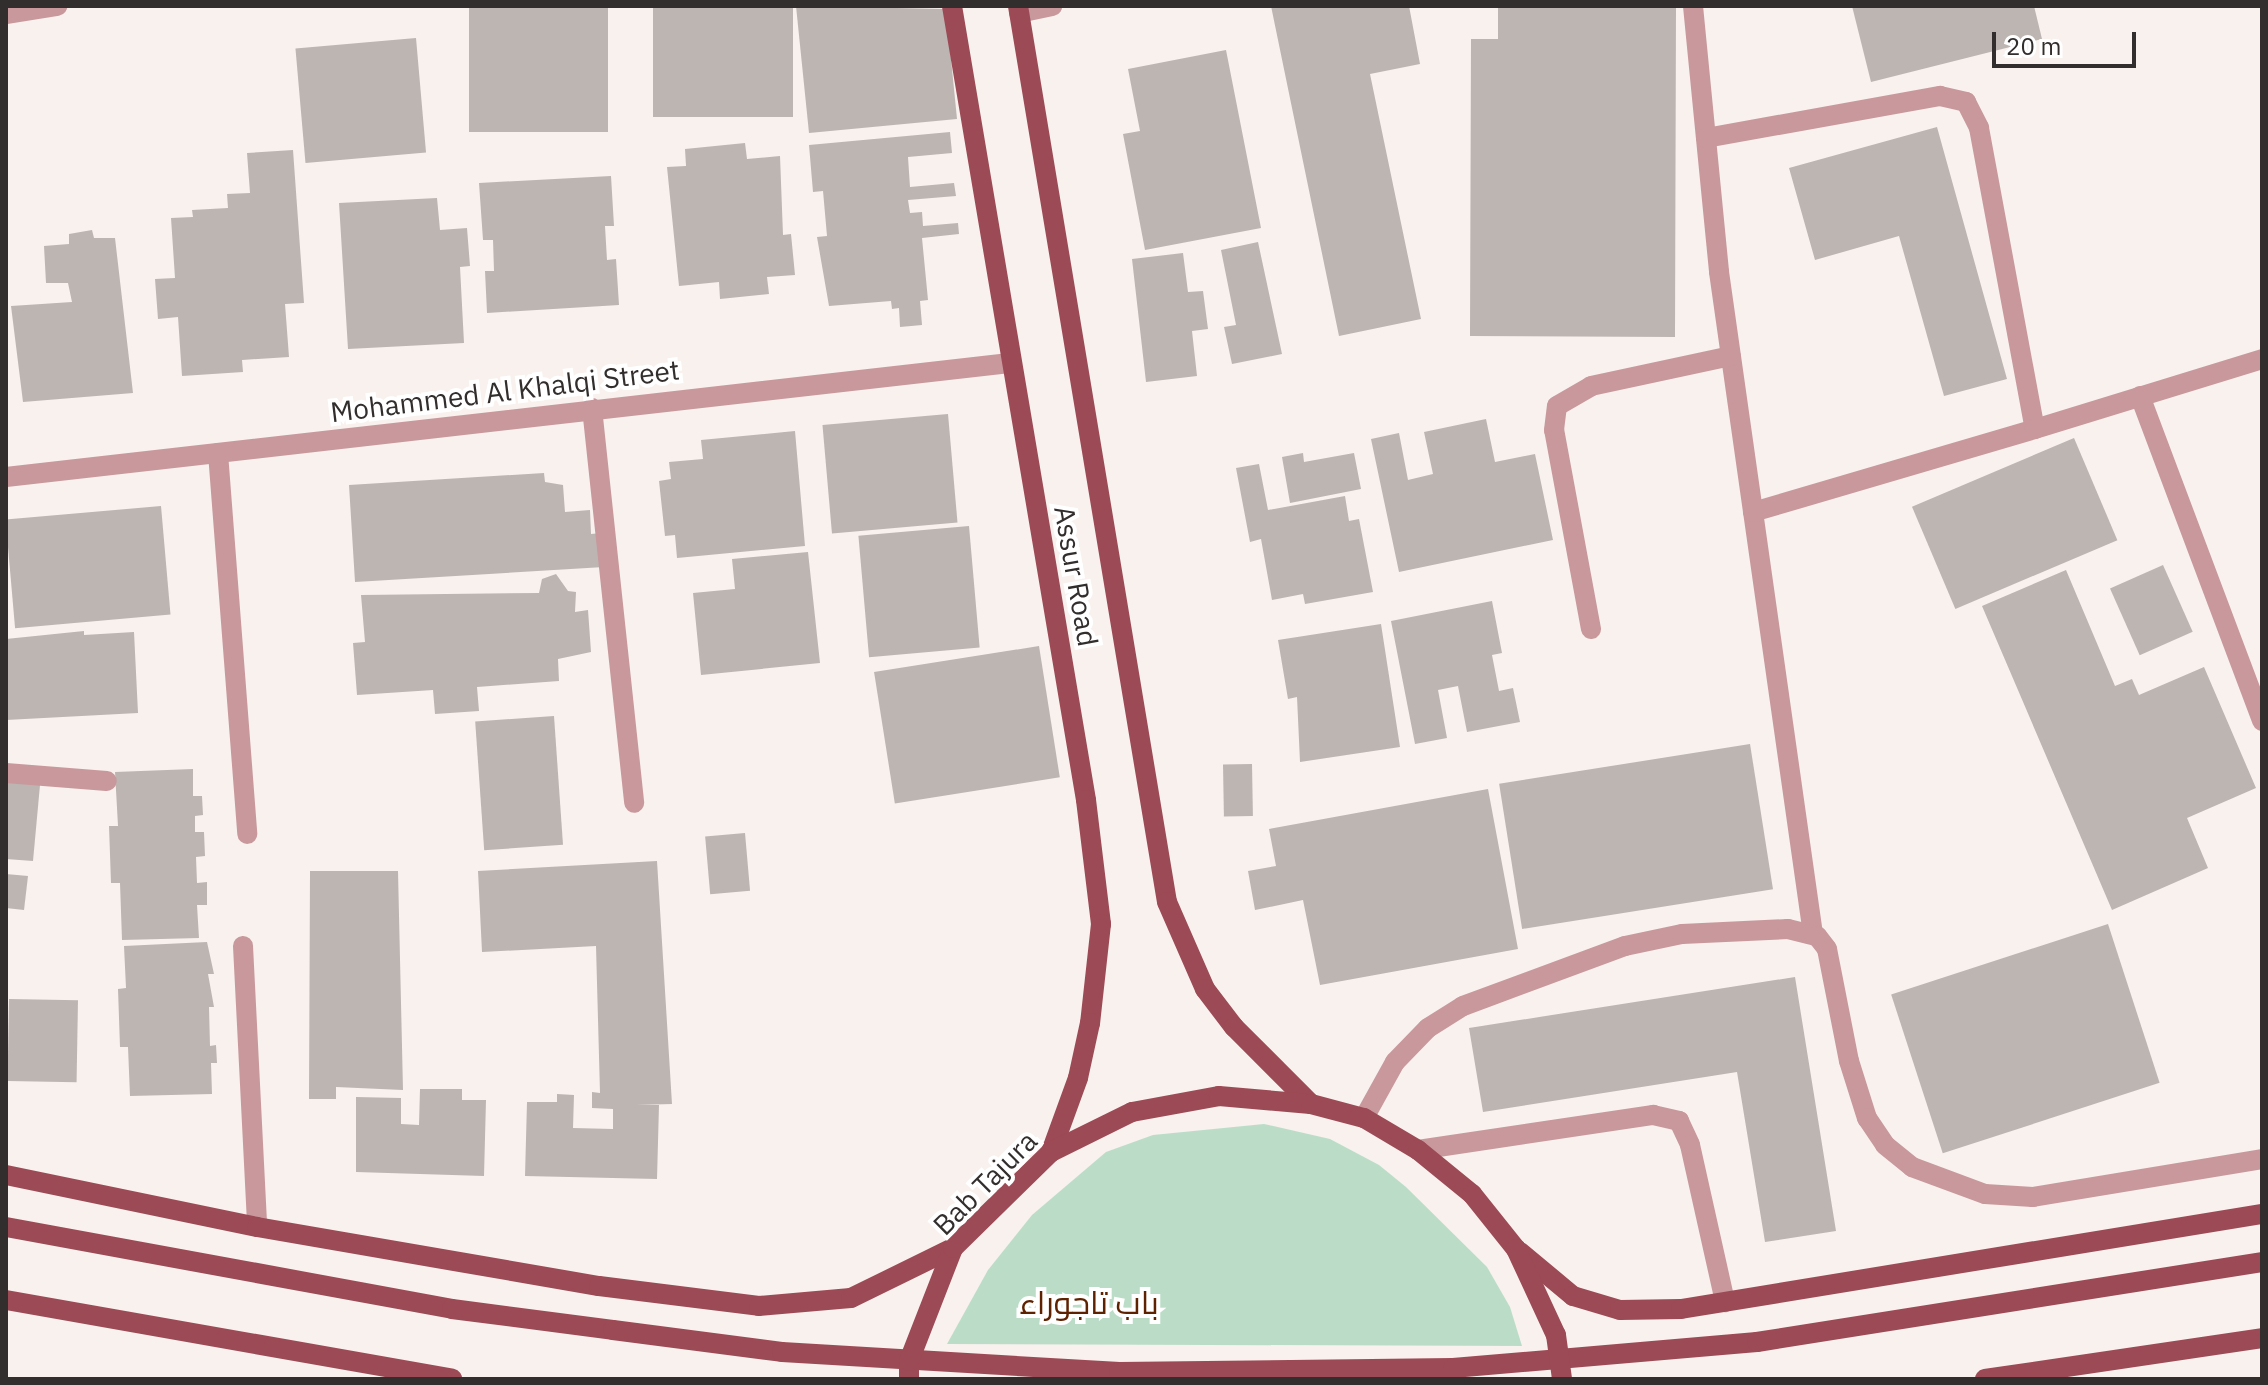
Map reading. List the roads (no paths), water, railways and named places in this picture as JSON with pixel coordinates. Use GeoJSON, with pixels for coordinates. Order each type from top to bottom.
{"type":"FeatureCollection","features":[{"type":"Feature","properties":{"kind":"main road","name":"Assur Road"},"geometry":{"type":"LineString","coordinates":[[952,6],[1086,800],[1101,924],[1098,974],[1081,1064],[1051,1152]]}},
{"type":"Feature","properties":{"kind":"main road","name":"Assur Road"},"geometry":{"type":"LineString","coordinates":[[1018,10],[1167,902],[1205,989],[1234,1027],[1311,1104]]}},
{"type":"Feature","properties":{"kind":"main road","name":"Bab Tajura"},"geometry":{"type":"LineString","coordinates":[[909,1379],[909,1361],[953,1248],[1051,1152],[1132,1112],[1219,1096],[1311,1104],[1364,1118],[1418,1150],[1472,1194],[1516,1249],[1556,1335],[1562,1379]]}},
{"type":"Feature","properties":{"kind":"main road"},"geometry":{"type":"LineString","coordinates":[[6,1175],[257,1227],[599,1286],[759,1306],[851,1298],[953,1248]]}},
{"type":"Feature","properties":{"kind":"main road"},"geometry":{"type":"LineString","coordinates":[[1516,1249],[1573,1296],[1620,1310],[1725,1302],[2262,1214]]}},
{"type":"Feature","properties":{"kind":"main road"},"geometry":{"type":"LineString","coordinates":[[6,1227],[452,1309],[598,1329],[782,1352],[1119,1372],[1453,1368],[1757,1342],[2262,1262]]}},
{"type":"Feature","properties":{"kind":"main road"},"geometry":{"type":"LineString","coordinates":[[6,1300],[452,1379]]}},
{"type":"Feature","properties":{"kind":"main road"},"geometry":{"type":"LineString","coordinates":[[1985,1379],[2262,1338]]}},
{"type":"Feature","properties":{"kind":"street"},"geometry":{"type":"LineString","coordinates":[[6,14],[57,6]]}},
{"type":"Feature","properties":{"kind":"street"},"geometry":{"type":"LineString","coordinates":[[1018,10],[1052,6]]}},
{"type":"Feature","properties":{"kind":"street"},"geometry":{"type":"LineString","coordinates":[[1693,6],[1731,356],[1813,934],[1830,958],[1849,1061],[1867,1118],[1885,1145],[1912,1167],[1985,1194],[2033,1197],[2262,1159]]}},
{"type":"Feature","properties":{"kind":"street"},"geometry":{"type":"LineString","coordinates":[[1706,138],[1940,96],[1966,102],[1979,128],[2035,429]]}},
{"type":"Feature","properties":{"kind":"street"},"geometry":{"type":"LineString","coordinates":[[1591,629],[1554,430],[1557,406],[1591,386],[1731,356]]}},
{"type":"Feature","properties":{"kind":"street"},"geometry":{"type":"LineString","coordinates":[[1753,512],[2262,359]]}},
{"type":"Feature","properties":{"kind":"street","name":"Mohammed Al Khalqi Street"},"geometry":{"type":"LineString","coordinates":[[6,477],[592,408],[1010,363]]}},
{"type":"Feature","properties":{"kind":"street"},"geometry":{"type":"LineString","coordinates":[[2140,396],[2262,721]]}},
{"type":"Feature","properties":{"kind":"street"},"geometry":{"type":"LineString","coordinates":[[592,408],[634,803]]}},
{"type":"Feature","properties":{"kind":"street"},"geometry":{"type":"LineString","coordinates":[[218,453],[247,834]]}},
{"type":"Feature","properties":{"kind":"street"},"geometry":{"type":"LineString","coordinates":[[6,773],[107,781]]}},
{"type":"Feature","properties":{"kind":"street"},"geometry":{"type":"LineString","coordinates":[[1364,1118],[1382,1080],[1428,1028],[1463,1006],[1539,974],[1625,946],[1682,934],[1760,928],[1813,934]]}},
{"type":"Feature","properties":{"kind":"street"},"geometry":{"type":"LineString","coordinates":[[243,946],[257,1227]]}},
{"type":"Feature","properties":{"kind":"street"},"geometry":{"type":"LineString","coordinates":[[1418,1150],[1653,1115],[1679,1121],[1690,1145],[1725,1302]]}},
{"type":"Feature","properties":{"kind":"district","name":"باب تاجوراء"},"geometry":{"type":"Point","coordinates":[1089,1302]}}]}
